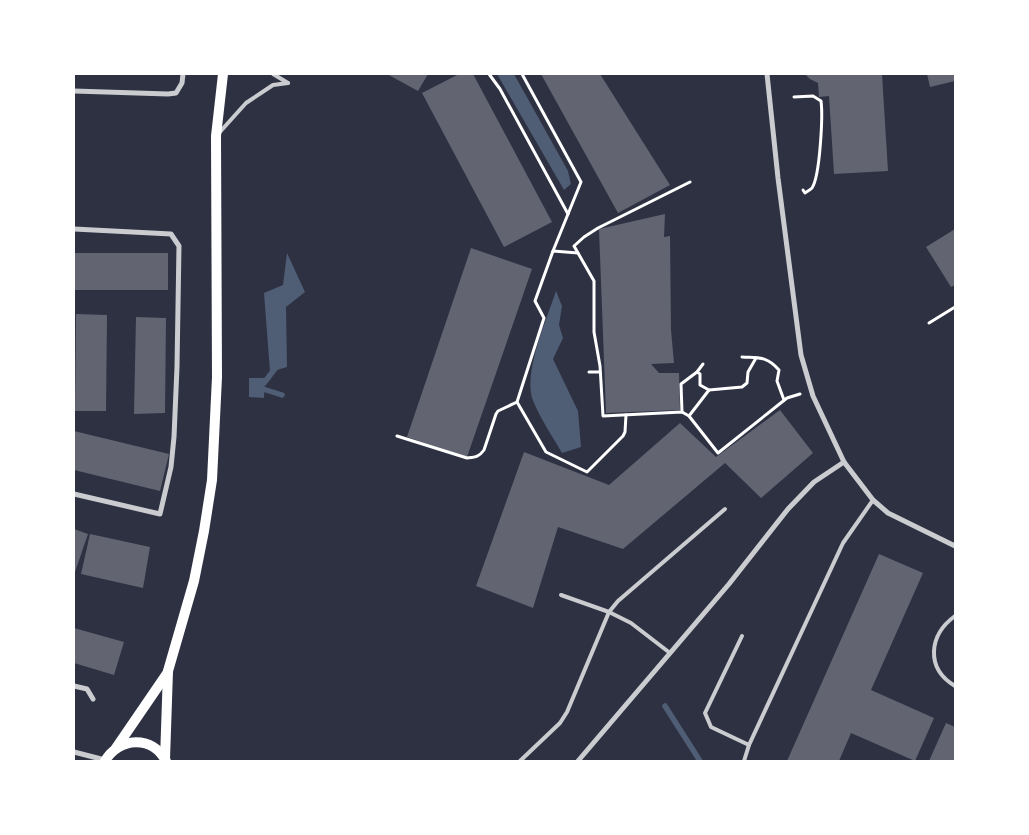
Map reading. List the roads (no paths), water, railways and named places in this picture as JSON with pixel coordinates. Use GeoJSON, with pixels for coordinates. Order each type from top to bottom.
{"type":"FeatureCollection","features":[{"type":"Feature","properties":{"kind":"main road"},"geometry":{"type":"LineString","coordinates":[[165,760],[168,671],[194,581],[212,480],[217,377],[216,136],[223,74]]}},
{"type":"Feature","properties":{"kind":"main road"},"geometry":{"type":"LineString","coordinates":[[105,761],[116,748],[168,671]]}},
{"type":"Feature","properties":{"kind":"main road"},"geometry":{"type":"LineString","coordinates":[[116,748],[134,742],[144,743],[160,752],[165,760]]}},
{"type":"Feature","properties":{"kind":"street"},"geometry":{"type":"LineString","coordinates":[[74,91],[168,94],[176,92],[182,83],[183,74]]}},
{"type":"Feature","properties":{"kind":"street"},"geometry":{"type":"LineString","coordinates":[[767,74],[778,178],[801,354],[811,391],[844,462],[873,500],[888,513],[955,546]]}},
{"type":"Feature","properties":{"kind":"street"},"geometry":{"type":"LineString","coordinates":[[74,229],[171,234],[179,246],[174,437],[171,467],[160,514],[74,494]]}},
{"type":"Feature","properties":{"kind":"street"},"geometry":{"type":"LineString","coordinates":[[578,761],[670,654],[788,509],[814,482],[844,462]]}},
{"type":"Feature","properties":{"kind":"street"},"geometry":{"type":"LineString","coordinates":[[74,686],[87,689],[93,699]]}},
{"type":"Feature","properties":{"kind":"street"},"geometry":{"type":"LineString","coordinates":[[74,752],[105,761]]}},
{"type":"Feature","properties":{"kind":"lane"},"geometry":{"type":"LineString","coordinates":[[216,136],[246,104],[273,85],[288,84],[273,74]]}},
{"type":"Feature","properties":{"kind":"lane"},"geometry":{"type":"LineString","coordinates":[[744,761],[749,746],[843,543],[873,500]]}},
{"type":"Feature","properties":{"kind":"lane"},"geometry":{"type":"LineString","coordinates":[[520,761],[560,723],[568,712],[609,612],[618,601],[725,509]]}},
{"type":"Feature","properties":{"kind":"lane"},"geometry":{"type":"LineString","coordinates":[[561,595],[609,612],[631,623],[670,654]]}},
{"type":"Feature","properties":{"kind":"lane"},"geometry":{"type":"LineString","coordinates":[[955,616],[944,624],[937,635],[934,653],[937,667],[946,681],[955,686]]}},
{"type":"Feature","properties":{"kind":"lane"},"geometry":{"type":"LineString","coordinates":[[742,636],[705,713],[711,727],[749,746]]}},
{"type":"Feature","properties":{"kind":"water"},"geometry":{"type":"Polygon","coordinates":[[[497,74],[514,74],[568,171],[571,184],[564,190],[497,74]]]}},
{"type":"Feature","properties":{"kind":"water"},"geometry":{"type":"Polygon","coordinates":[[[287,253],[305,292],[286,307],[287,367],[270,372],[264,293],[283,285],[287,253]]]}},
{"type":"Feature","properties":{"kind":"water"},"geometry":{"type":"Polygon","coordinates":[[[556,291],[562,306],[559,325],[563,338],[553,359],[578,411],[581,447],[562,453],[540,416],[531,392],[533,363],[556,291]]]}},
{"type":"Feature","properties":{"kind":"water"},"geometry":{"type":"Polygon","coordinates":[[[249,378],[265,378],[264,398],[249,397],[249,378]]]}},
{"type":"Feature","properties":{"kind":"waterway"},"geometry":{"type":"LineString","coordinates":[[264,383],[277,366]]}},
{"type":"Feature","properties":{"kind":"waterway"},"geometry":{"type":"LineString","coordinates":[[263,389],[282,395]]}},
{"type":"Feature","properties":{"kind":"waterway"},"geometry":{"type":"LineString","coordinates":[[665,706],[700,761]]}}]}
